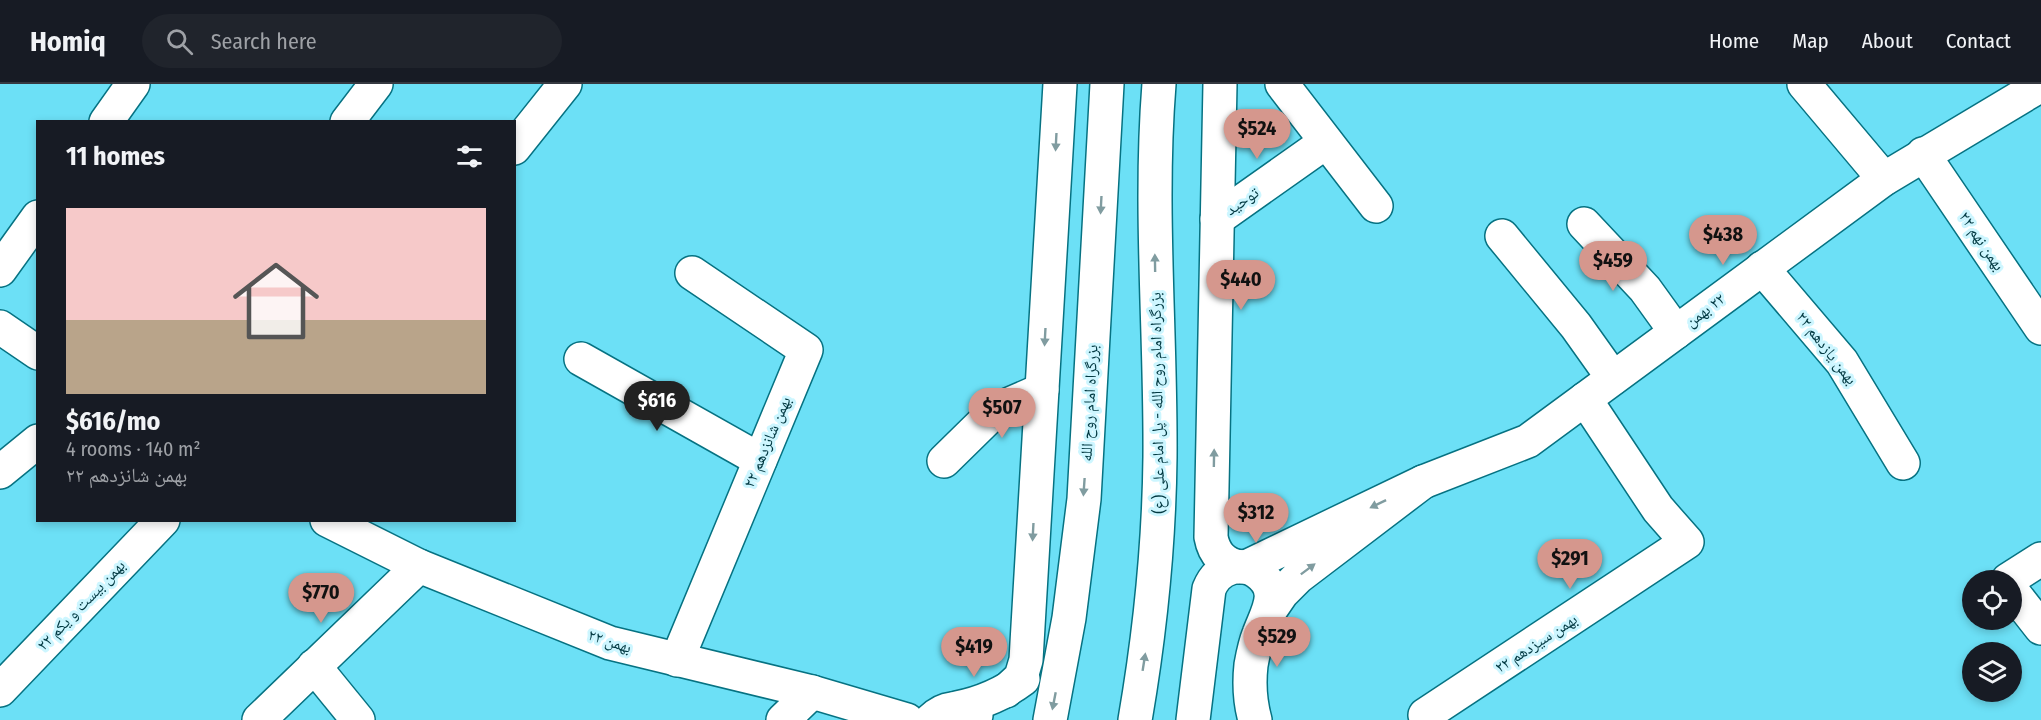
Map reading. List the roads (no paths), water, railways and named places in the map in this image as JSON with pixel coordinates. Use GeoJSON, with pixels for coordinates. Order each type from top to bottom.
{"type":"FeatureCollection","features":[{"type":"Feature","properties":{"kind":"main road"},"geometry":{"type":"LineString","coordinates":[[107,120],[133,84]]}},
{"type":"Feature","properties":{"kind":"main road"},"geometry":{"type":"LineString","coordinates":[[349,120],[376,84]]}},
{"type":"Feature","properties":{"kind":"main road"},"geometry":{"type":"LineString","coordinates":[[516,145],[565,84]]}},
{"type":"Feature","properties":{"kind":"main road"},"geometry":{"type":"LineString","coordinates":[[1006,691],[1021,677],[1026,660],[1060,84]]}},
{"type":"Feature","properties":{"kind":"main road","name":"بزرگراه امام روح الله"},"geometry":{"type":"LineString","coordinates":[[1050,720],[1071,606],[1084,499],[1107,84]]}},
{"type":"Feature","properties":{"kind":"main road","name":"بزرگراه امام روح الله - پل امام علی (ع)"},"geometry":{"type":"LineString","coordinates":[[1135,720],[1152,606],[1159,517],[1160,426],[1154,207],[1159,84]]}},
{"type":"Feature","properties":{"kind":"main road"},"geometry":{"type":"LineString","coordinates":[[1220,84],[1211,537],[1219,556],[1232,565],[1255,570],[1267,581],[1272,596],[1269,612]]}},
{"type":"Feature","properties":{"kind":"main road"},"geometry":{"type":"LineString","coordinates":[[1282,84],[1376,206]]}},
{"type":"Feature","properties":{"kind":"main road"},"geometry":{"type":"LineString","coordinates":[[1804,84],[1884,179]]}},
{"type":"Feature","properties":{"kind":"main road","name":"٢٢ بهمن"},"geometry":{"type":"LineString","coordinates":[[1423,482],[1528,441],[1884,179],[2041,85]]}},
{"type":"Feature","properties":{"kind":"main road","name":"توحید"},"geometry":{"type":"LineString","coordinates":[[1217,219],[1326,142]]}},
{"type":"Feature","properties":{"kind":"main road","name":"۲۲ بهمن نهم"},"geometry":{"type":"LineString","coordinates":[[1923,154],[2041,328]]}},
{"type":"Feature","properties":{"kind":"main road"},"geometry":{"type":"LineString","coordinates":[[0,270],[36,220]]}},
{"type":"Feature","properties":{"kind":"main road"},"geometry":{"type":"LineString","coordinates":[[1584,224],[1645,290],[1676,332]]}},
{"type":"Feature","properties":{"kind":"main road"},"geometry":{"type":"LineString","coordinates":[[1502,236],[1576,326],[1612,378]]}},
{"type":"Feature","properties":{"kind":"main road","name":"۲۲ بهمن یازدهم"},"geometry":{"type":"LineString","coordinates":[[1762,268],[1842,362],[1903,463]]}},
{"type":"Feature","properties":{"kind":"main road","name":"۲۲ بهمن شانزدهم"},"geometry":{"type":"LineString","coordinates":[[677,660],[806,350],[692,273]]}},
{"type":"Feature","properties":{"kind":"main road"},"geometry":{"type":"LineString","coordinates":[[0,327],[36,351]]}},
{"type":"Feature","properties":{"kind":"main road"},"geometry":{"type":"LineString","coordinates":[[580,359],[760,460]]}},
{"type":"Feature","properties":{"kind":"main road"},"geometry":{"type":"LineString","coordinates":[[944,461],[996,410],[1042,390]]}},
{"type":"Feature","properties":{"kind":"main road","name":"۲۲ بهمن سیزدهم"},"geometry":{"type":"LineString","coordinates":[[1431,720],[1425,715],[1687,542],[1658,509],[1585,399]]}},
{"type":"Feature","properties":{"kind":"main road"},"geometry":{"type":"LineString","coordinates":[[0,472],[36,443]]}},
{"type":"Feature","properties":{"kind":"main road"},"geometry":{"type":"LineString","coordinates":[[1193,720],[1209,589],[1213,580],[1230,568],[1243,567],[1423,482]]}},
{"type":"Feature","properties":{"kind":"main road"},"geometry":{"type":"LineString","coordinates":[[1255,720],[1251,701],[1251,666],[1255,644],[1269,612],[1282,593],[1298,577],[1423,482]]}},
{"type":"Feature","properties":{"kind":"main road","name":"۲۲ بهمن بیست و یکم"},"geometry":{"type":"LineString","coordinates":[[0,690],[161,522]]}},
{"type":"Feature","properties":{"kind":"main road","name":"۲۲ بهمن"},"geometry":{"type":"LineString","coordinates":[[331,522],[419,566],[610,643],[812,692],[907,720]]}},
{"type":"Feature","properties":{"kind":"main road"},"geometry":{"type":"LineString","coordinates":[[2022,571],[2041,559]]}},
{"type":"Feature","properties":{"kind":"main road"},"geometry":{"type":"LineString","coordinates":[[258,720],[419,566]]}},
{"type":"Feature","properties":{"kind":"main road"},"geometry":{"type":"LineString","coordinates":[[2022,604],[2041,628]]}},
{"type":"Feature","properties":{"kind":"main road"},"geometry":{"type":"LineString","coordinates":[[957,716],[1006,691],[1024,678],[1048,653],[1060,633],[1071,606]]}},
{"type":"Feature","properties":{"kind":"main road"},"geometry":{"type":"LineString","coordinates":[[314,666],[358,720]]}},
{"type":"Feature","properties":{"kind":"main road"},"geometry":{"type":"LineString","coordinates":[[783,720],[812,692]]}}]}
